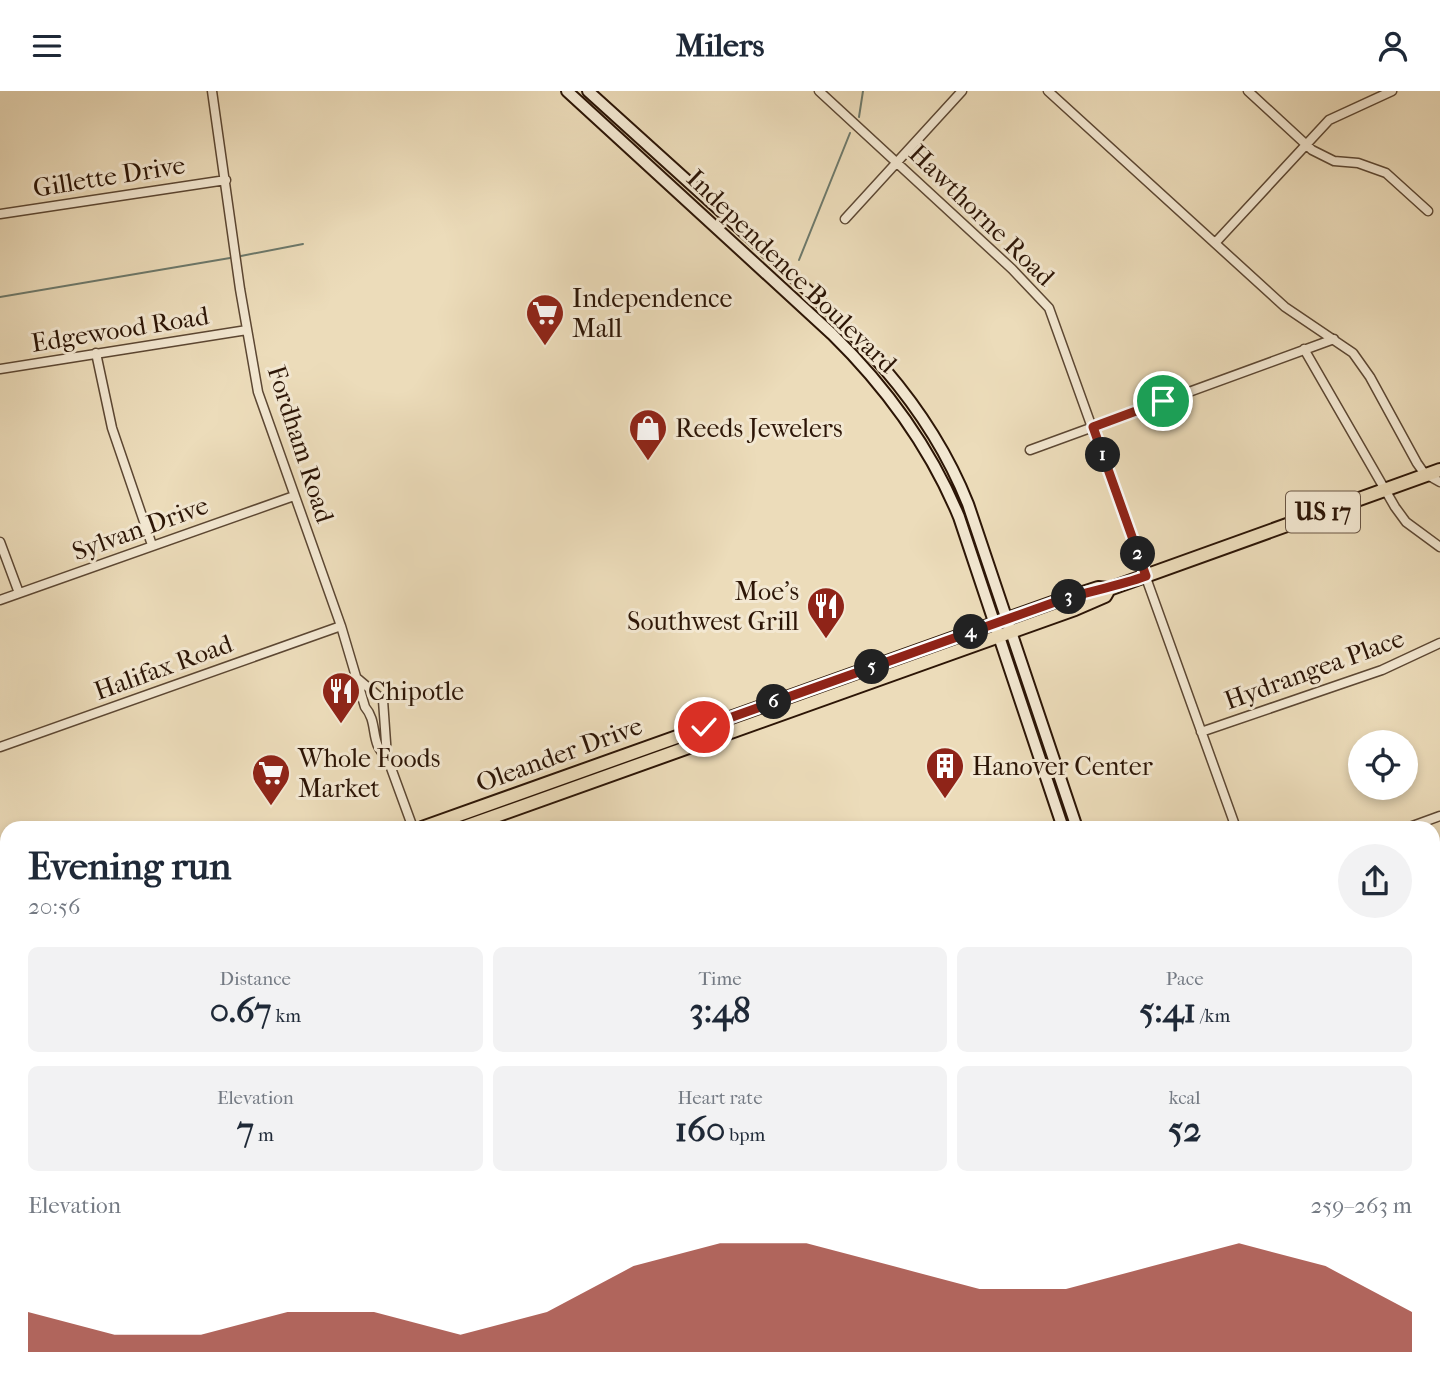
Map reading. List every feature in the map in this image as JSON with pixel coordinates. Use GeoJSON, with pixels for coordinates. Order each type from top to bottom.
{"type":"FeatureCollection","features":[{"type":"Feature","properties":{"kind":"main road","name":"Independence Boulevard"},"geometry":{"type":"LineString","coordinates":[[567,91],[862,363],[911,428],[955,507],[1074,821]]}},
{"type":"Feature","properties":{"kind":"main road","name":"Independence Boulevard"},"geometry":{"type":"LineString","coordinates":[[588,91],[844,324],[894,377],[923,418],[949,462],[968,504],[1061,821]]}},
{"type":"Feature","properties":{"kind":"main road"},"geometry":{"type":"LineString","coordinates":[[777,283],[789,284],[844,324]]}},
{"type":"Feature","properties":{"kind":"main road","name":"Oleander Drive"},"geometry":{"type":"LineString","coordinates":[[442,821],[1003,628],[1105,596],[1109,589],[1434,473]]}},
{"type":"Feature","properties":{"kind":"main road","name":"Oleander Drive"},"geometry":{"type":"LineString","coordinates":[[481,821],[1003,628]]}},
{"type":"Feature","properties":{"kind":"street","name":"Fordham Road"},"geometry":{"type":"LineString","coordinates":[[212,91],[247,330],[263,410],[341,626],[365,707],[374,718],[376,743],[379,751],[387,757]]}},
{"type":"Feature","properties":{"kind":"street","name":"Hawthorne Road"},"geometry":{"type":"LineString","coordinates":[[819,91],[1043,300],[1053,316],[1233,821]]}},
{"type":"Feature","properties":{"kind":"street"},"geometry":{"type":"LineString","coordinates":[[845,219],[961,91]]}},
{"type":"Feature","properties":{"kind":"street"},"geometry":{"type":"LineString","coordinates":[[1048,91],[1300,320],[1353,353],[1417,463],[1434,473],[1440,482]]}},
{"type":"Feature","properties":{"kind":"street"},"geometry":{"type":"LineString","coordinates":[[1248,91],[1318,154],[1334,161],[1366,165],[1386,173],[1428,211]]}},
{"type":"Feature","properties":{"kind":"street"},"geometry":{"type":"LineString","coordinates":[[1216,242],[1334,116],[1392,91]]}},
{"type":"Feature","properties":{"kind":"street","name":"Gillette Drive"},"geometry":{"type":"LineString","coordinates":[[0,214],[226,180]]}},
{"type":"Feature","properties":{"kind":"street","name":"Edgewood Road"},"geometry":{"type":"LineString","coordinates":[[0,369],[247,330]]}},
{"type":"Feature","properties":{"kind":"street"},"geometry":{"type":"LineString","coordinates":[[1030,450],[1334,339]]}},
{"type":"Feature","properties":{"kind":"street"},"geometry":{"type":"LineString","coordinates":[[1304,349],[1384,490],[1406,521],[1440,547]]}},
{"type":"Feature","properties":{"kind":"street"},"geometry":{"type":"LineString","coordinates":[[96,353],[112,428],[152,545]]}},
{"type":"Feature","properties":{"kind":"street","name":"Sylvan Drive"},"geometry":{"type":"LineString","coordinates":[[0,600],[294,496]]}},
{"type":"Feature","properties":{"kind":"street"},"geometry":{"type":"LineString","coordinates":[[0,542],[19,593]]}},
{"type":"Feature","properties":{"kind":"street","name":"Halifax Road"},"geometry":{"type":"LineString","coordinates":[[0,747],[341,626]]}},
{"type":"Feature","properties":{"kind":"street","name":"Hydrangea Place"},"geometry":{"type":"LineString","coordinates":[[1201,732],[1382,670],[1440,643]]}},
{"type":"Feature","properties":{"kind":"street","name":"Fordham Road"},"geometry":{"type":"LineString","coordinates":[[358,679],[383,700],[387,757],[410,821]]}},
{"type":"Feature","properties":{"kind":"waterway"},"geometry":{"type":"LineString","coordinates":[[859,117],[863,91]]}},
{"type":"Feature","properties":{"kind":"waterway"},"geometry":{"type":"LineString","coordinates":[[799,260],[850,133]]}},
{"type":"Feature","properties":{"kind":"waterway"},"geometry":{"type":"LineString","coordinates":[[241,256],[303,244]]}},
{"type":"Feature","properties":{"kind":"waterway"},"geometry":{"type":"LineString","coordinates":[[0,297],[230,258]]}},
{"type":"Feature","properties":{"kind":"place","name":"Independence Mall"},"geometry":{"type":"Point","coordinates":[545,347]}},
{"type":"Feature","properties":{"kind":"place","name":"Reeds Jewelers"},"geometry":{"type":"Point","coordinates":[648,462]}},
{"type":"Feature","properties":{"kind":"place","name":"Moe's Southwest Grill"},"geometry":{"type":"Point","coordinates":[826,640]}},
{"type":"Feature","properties":{"kind":"place","name":"Chipotle"},"geometry":{"type":"Point","coordinates":[341,725]}},
{"type":"Feature","properties":{"kind":"place","name":"Hanover Center"},"geometry":{"type":"Point","coordinates":[945,800]}},
{"type":"Feature","properties":{"kind":"place","name":"Whole Foods Market"},"geometry":{"type":"Point","coordinates":[271,807]}},
{"type":"Feature","properties":{"kind":"route"},"geometry":{"type":"LineString","coordinates":[[704,727],[1058,601],[1098,588],[1109,589],[1146,576],[1093,427],[1163,401]]}}]}
